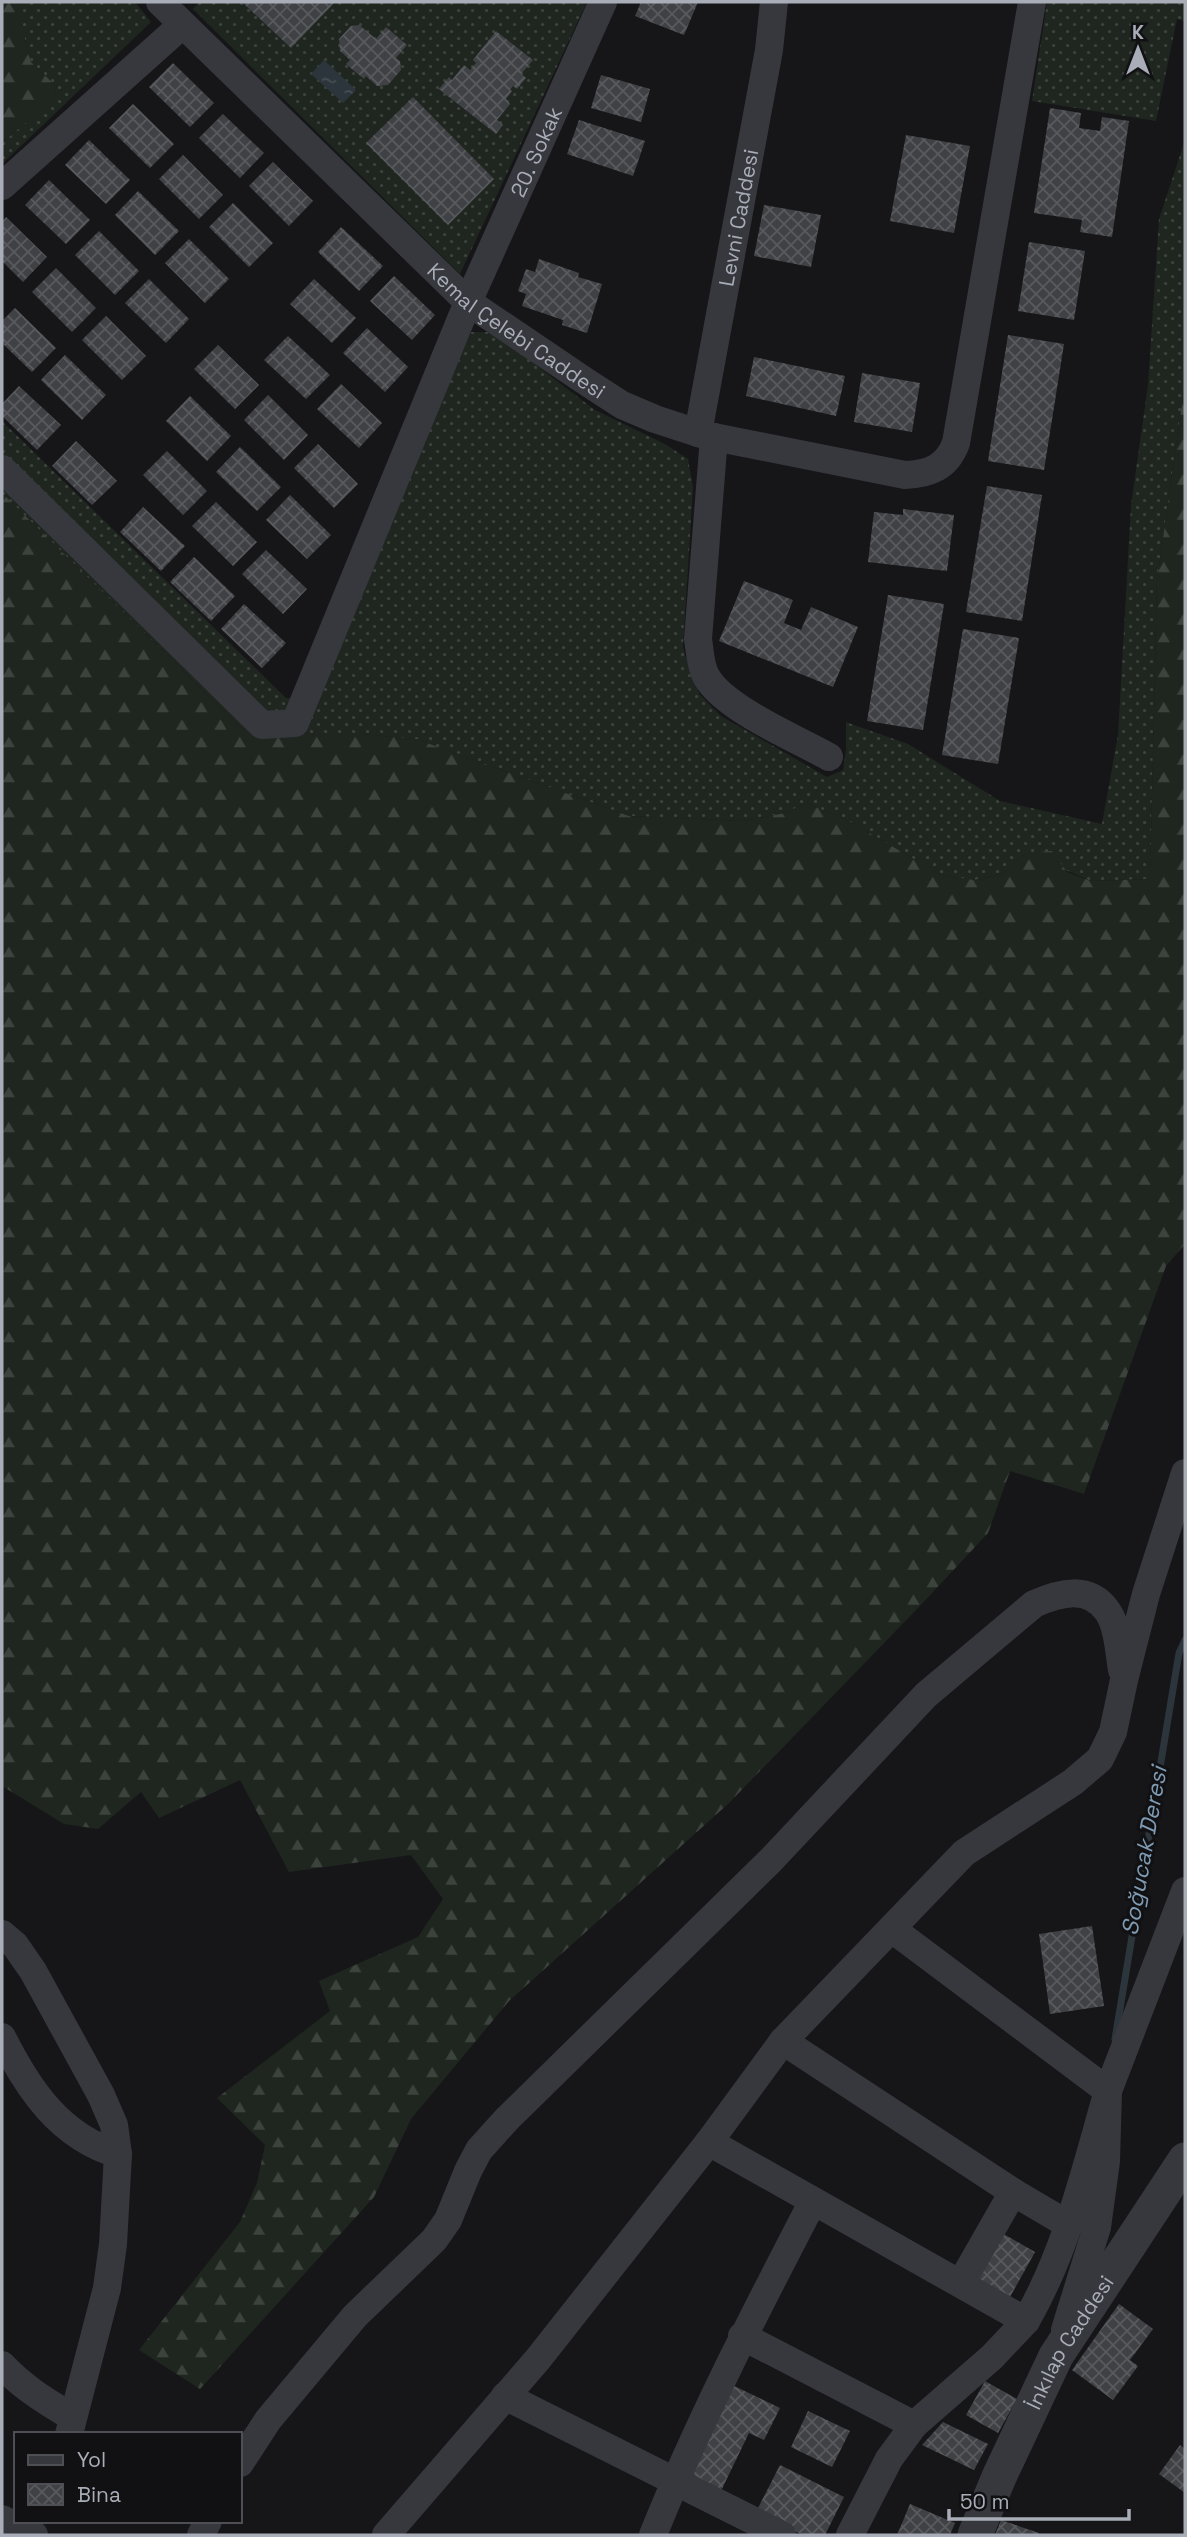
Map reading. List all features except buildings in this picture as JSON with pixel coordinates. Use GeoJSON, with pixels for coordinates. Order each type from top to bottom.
{"type":"FeatureCollection","features":[{"type":"Feature","properties":{"kind":"street","name":"20. Sokak"},"geometry":{"type":"LineString","coordinates":[[2,469],[262,725],[295,723],[468,302],[603,2]]}},
{"type":"Feature","properties":{"kind":"street","name":"Levni Caddesi"},"geometry":{"type":"LineString","coordinates":[[774,2],[769,50],[706,435],[698,639],[706,677],[719,692],[740,709],[829,757]]}},
{"type":"Feature","properties":{"kind":"street","name":"Kemal Çelebi Caddesi"},"geometry":{"type":"LineString","coordinates":[[168,9],[468,302],[622,405],[654,419],[706,435],[905,475],[934,470],[946,462],[956,443],[1032,2]]}},
{"type":"Feature","properties":{"kind":"street"},"geometry":{"type":"LineString","coordinates":[[2,186],[168,9]]}},
{"type":"Feature","properties":{"kind":"street"},"geometry":{"type":"LineString","coordinates":[[386,2535],[538,2359],[709,2142],[783,2041],[964,1853],[1073,1782],[1100,1759],[1113,1732],[1146,1594],[1185,1473]]}},
{"type":"Feature","properties":{"kind":"street"},"geometry":{"type":"LineString","coordinates":[[242,2460],[268,2420],[355,2316],[434,2240],[447,2220],[479,2150],[507,2119],[771,1860],[926,1695],[1034,1604],[1053,1595],[1069,1592],[1086,1594],[1108,1612],[1114,1626],[1124,1680]]}},
{"type":"Feature","properties":{"kind":"street"},"geometry":{"type":"LineString","coordinates":[[850,2535],[884,2468],[914,2425],[992,2357],[1026,2321],[1052,2274],[1108,2091],[1185,1891]]}},
{"type":"Feature","properties":{"kind":"street"},"geometry":{"type":"LineString","coordinates":[[892,1929],[1108,2091]]}},
{"type":"Feature","properties":{"kind":"street"},"geometry":{"type":"LineString","coordinates":[[2,1934],[15,1945],[33,1970],[101,2095],[114,2125],[118,2154],[113,2244],[107,2288],[71,2425],[14,2379],[2,2365]]}},
{"type":"Feature","properties":{"kind":"street"},"geometry":{"type":"LineString","coordinates":[[2,2037],[18,2070],[57,2119],[96,2148],[118,2154]]}},
{"type":"Feature","properties":{"kind":"street"},"geometry":{"type":"LineString","coordinates":[[783,2041],[1013,2192],[1069,2225]]}},
{"type":"Feature","properties":{"kind":"street"},"geometry":{"type":"LineString","coordinates":[[1056,2356],[1097,2227],[1106,2161],[1108,2091]]}},
{"type":"Feature","properties":{"kind":"street"},"geometry":{"type":"LineString","coordinates":[[709,2142],[1026,2321]]}},
{"type":"Feature","properties":{"kind":"street","name":"İnkılap Caddesi"},"geometry":{"type":"LineString","coordinates":[[975,2535],[1056,2356],[1185,2160]]}},
{"type":"Feature","properties":{"kind":"street"},"geometry":{"type":"LineString","coordinates":[[961,2283],[1013,2192]]}},
{"type":"Feature","properties":{"kind":"street"},"geometry":{"type":"LineString","coordinates":[[653,2535],[742,2336],[813,2201]]}},
{"type":"Feature","properties":{"kind":"street"},"geometry":{"type":"LineString","coordinates":[[742,2336],[914,2425]]}},
{"type":"Feature","properties":{"kind":"street"},"geometry":{"type":"LineString","coordinates":[[2,2398],[36,2395]]}},
{"type":"Feature","properties":{"kind":"street"},"geometry":{"type":"LineString","coordinates":[[505,2396],[782,2535]]}},
{"type":"Feature","properties":{"kind":"street"},"geometry":{"type":"LineString","coordinates":[[2,2519],[34,2535]]}},
{"type":"Feature","properties":{"kind":"green space"},"geometry":{"type":"Polygon","coordinates":[[[2,2],[22,2],[22,28],[31,62],[55,85],[54,98],[2,143],[2,2]]]}},
{"type":"Feature","properties":{"kind":"green space"},"geometry":{"type":"Polygon","coordinates":[[[22,2],[135,2],[151,22],[2,164],[2,143],[54,98],[55,85],[31,62],[22,28],[22,2]]]}},
{"type":"Feature","properties":{"kind":"green space"},"geometry":{"type":"Polygon","coordinates":[[[199,2],[587,2],[460,274],[193,9],[199,2]]]}},
{"type":"Feature","properties":{"kind":"green space"},"geometry":{"type":"Polygon","coordinates":[[[1047,2],[1185,3],[1185,21],[1177,19],[1156,121],[1032,101],[1047,2]]]}},
{"type":"Feature","properties":{"kind":"green space"},"geometry":{"type":"Polygon","coordinates":[[[1185,140],[1185,382],[1157,581],[1150,879],[1091,881],[1026,853],[1004,873],[975,880],[943,876],[847,820],[806,803],[785,813],[743,821],[629,816],[416,739],[241,728],[2,493],[2,421],[286,698],[312,698],[471,332],[488,332],[506,342],[595,410],[665,444],[688,459],[693,487],[683,647],[700,695],[721,716],[827,777],[843,770],[846,722],[908,744],[1000,801],[1102,824],[1118,735],[1131,505],[1148,385],[1159,219],[1185,140]]]}},
{"type":"Feature","properties":{"kind":"green space"},"geometry":{"type":"Polygon","coordinates":[[[1185,382],[1185,1244],[1166,1266],[1084,1494],[1010,1471],[988,1533],[918,1608],[728,1804],[509,2001],[411,2119],[374,2197],[200,2389],[139,2350],[240,2222],[257,2183],[265,2145],[217,2098],[330,2011],[319,1981],[418,1937],[443,1899],[411,1855],[289,1872],[240,1780],[159,1818],[141,1792],[98,1829],[64,1824],[2,1786],[2,493],[241,728],[416,739],[629,816],[743,821],[785,813],[806,803],[847,820],[943,876],[975,880],[1004,873],[1026,853],[1052,851],[1067,872],[1091,881],[1150,879],[1157,581],[1185,382]]]}},
{"type":"Feature","properties":{"kind":"water"},"geometry":{"type":"Polygon","coordinates":[[[324,60],[356,90],[343,103],[311,74],[324,60]]]}},
{"type":"Feature","properties":{"kind":"waterway","name":"Soğucak Deresi"},"geometry":{"type":"LineString","coordinates":[[1115,2039],[1179,1653],[1185,1640]]}}]}
